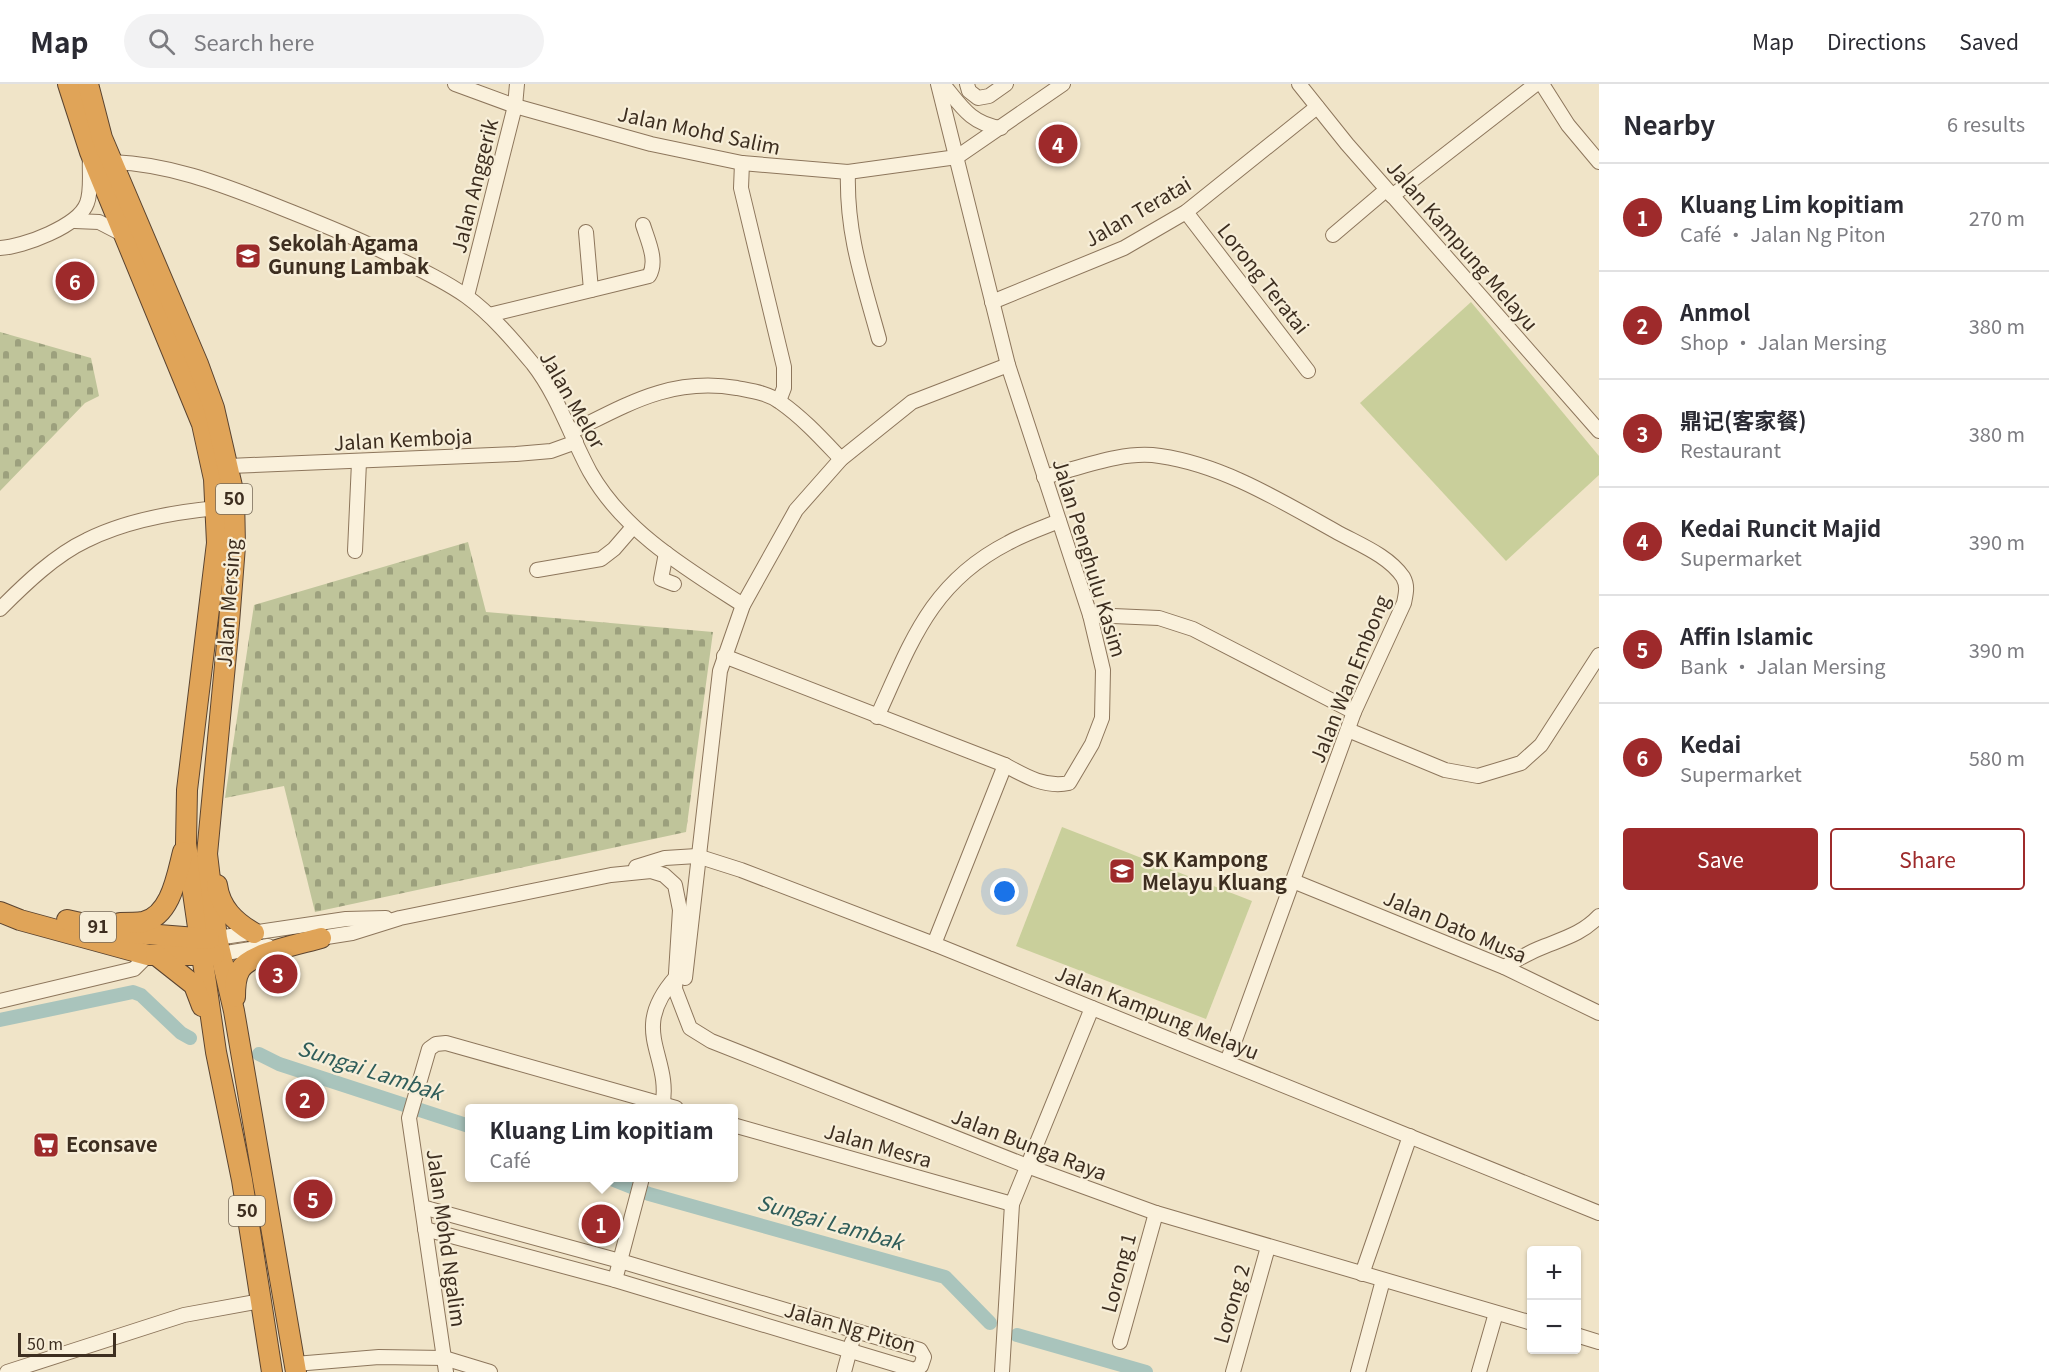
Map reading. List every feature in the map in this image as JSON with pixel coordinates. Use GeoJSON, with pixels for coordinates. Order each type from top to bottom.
{"type":"FeatureCollection","features":[{"type":"Feature","properties":{"kind":"highway","name":"Jalan Mersing"},"geometry":{"type":"LineString","coordinates":[[68,84],[90,152],[202,424],[217,508],[217,543],[187,790],[186,844],[209,947],[234,1011],[296,1368]]}},
{"type":"Feature","properties":{"kind":"highway","name":"Jalan Mersing"},"geometry":{"type":"LineString","coordinates":[[88,84],[102,138],[198,364],[214,408],[234,495],[235,546],[209,826],[209,947],[214,1039],[242,1180],[272,1372]]}},
{"type":"Feature","properties":{"kind":"highway"},"geometry":{"type":"LineString","coordinates":[[209,826],[215,853],[218,890],[225,909],[236,923],[254,933]]}},
{"type":"Feature","properties":{"kind":"highway"},"geometry":{"type":"LineString","coordinates":[[48,916],[120,923],[145,922],[162,911],[174,887],[186,844]]}},
{"type":"Feature","properties":{"kind":"highway","name":"91"},"geometry":{"type":"LineString","coordinates":[[0,903],[121,932],[209,947]]}},
{"type":"Feature","properties":{"kind":"highway","name":"91"},"geometry":{"type":"LineString","coordinates":[[0,912],[20,920],[152,955],[209,947]]}},
{"type":"Feature","properties":{"kind":"highway"},"geometry":{"type":"LineString","coordinates":[[234,1011],[235,983],[240,970],[250,960],[321,938]]}},
{"type":"Feature","properties":{"kind":"highway"},"geometry":{"type":"LineString","coordinates":[[152,955],[194,985],[214,1039]]}},
{"type":"Feature","properties":{"kind":"street","name":"Jalan Mohd Salim"},"geometry":{"type":"LineString","coordinates":[[455,84],[514,106],[651,144],[742,163],[848,172],[957,157],[1063,84]]}},
{"type":"Feature","properties":{"kind":"street","name":"Jalan Anggerik"},"geometry":{"type":"LineString","coordinates":[[467,296],[514,106],[517,84]]}},
{"type":"Feature","properties":{"kind":"street"},"geometry":{"type":"LineString","coordinates":[[940,84],[968,116],[988,126],[1001,128]]}},
{"type":"Feature","properties":{"kind":"street","name":"Jalan Penghulu Kasim"},"geometry":{"type":"LineString","coordinates":[[724,656],[1005,765],[1031,779],[1055,786],[1069,783],[1102,718],[1103,670],[1090,615],[1008,365],[940,84]]}},
{"type":"Feature","properties":{"kind":"street"},"geometry":{"type":"LineString","coordinates":[[967,84],[969,91],[978,98],[990,96],[1006,84]]}},
{"type":"Feature","properties":{"kind":"street","name":"Jalan Kampung Melayu"},"geometry":{"type":"LineString","coordinates":[[1299,84],[1389,193],[1598,427]]}},
{"type":"Feature","properties":{"kind":"street"},"geometry":{"type":"LineString","coordinates":[[1333,235],[1389,193],[1517,89],[1536,84]]}},
{"type":"Feature","properties":{"kind":"street"},"geometry":{"type":"LineString","coordinates":[[1542,84],[1568,125],[1599,162]]}},
{"type":"Feature","properties":{"kind":"street","name":"Jalan Teratai"},"geometry":{"type":"LineString","coordinates":[[992,302],[1124,248],[1186,212],[1317,107]]}},
{"type":"Feature","properties":{"kind":"street"},"geometry":{"type":"LineString","coordinates":[[75,221],[88,200],[90,152]]}},
{"type":"Feature","properties":{"kind":"street","name":"Jalan Melor"},"geometry":{"type":"LineString","coordinates":[[113,162],[146,163],[215,182],[340,231],[434,276],[467,296],[489,315],[534,366],[574,437],[591,474],[633,527],[666,553],[743,605]]}},
{"type":"Feature","properties":{"kind":"street"},"geometry":{"type":"LineString","coordinates":[[742,163],[741,188],[784,367],[784,388],[778,401]]}},
{"type":"Feature","properties":{"kind":"street"},"geometry":{"type":"LineString","coordinates":[[848,172],[847,207],[853,243],[879,339]]}},
{"type":"Feature","properties":{"kind":"street","name":"Lorong Teratai"},"geometry":{"type":"LineString","coordinates":[[1186,212],[1308,371]]}},
{"type":"Feature","properties":{"kind":"street"},"geometry":{"type":"LineString","coordinates":[[0,248],[9,248],[47,235],[75,221],[99,222],[126,236]]}},
{"type":"Feature","properties":{"kind":"street"},"geometry":{"type":"LineString","coordinates":[[489,315],[649,276],[653,269],[653,262],[643,225]]}},
{"type":"Feature","properties":{"kind":"street"},"geometry":{"type":"LineString","coordinates":[[586,232],[591,290]]}},
{"type":"Feature","properties":{"kind":"street"},"geometry":{"type":"LineString","coordinates":[[681,1010],[720,671],[743,605],[796,510],[841,459],[912,402],[1008,365]]}},
{"type":"Feature","properties":{"kind":"street","name":"Jalan Kemboja"},"geometry":{"type":"LineString","coordinates":[[229,466],[359,462],[551,451],[649,394],[686,386],[713,384],[758,392],[778,401],[841,459]]}},
{"type":"Feature","properties":{"kind":"street","name":"Jalan Wan Embong"},"geometry":{"type":"LineString","coordinates":[[1044,477],[1125,457],[1158,455],[1190,462],[1281,501],[1386,560],[1402,576],[1407,586],[1404,603],[1354,712],[1227,1062]]}},
{"type":"Feature","properties":{"kind":"street"},"geometry":{"type":"LineString","coordinates":[[355,552],[359,462]]}},
{"type":"Feature","properties":{"kind":"street"},"geometry":{"type":"LineString","coordinates":[[0,609],[34,578],[87,540],[132,525],[197,510],[217,508]]}},
{"type":"Feature","properties":{"kind":"street"},"geometry":{"type":"LineString","coordinates":[[877,717],[920,624],[952,582],[979,560],[1008,543],[1059,521]]}},
{"type":"Feature","properties":{"kind":"street"},"geometry":{"type":"LineString","coordinates":[[537,570],[601,559],[614,549],[633,527]]}},
{"type":"Feature","properties":{"kind":"street"},"geometry":{"type":"LineString","coordinates":[[666,553],[661,579],[674,584]]}},
{"type":"Feature","properties":{"kind":"street"},"geometry":{"type":"LineString","coordinates":[[1090,615],[1159,618],[1193,629],[1354,712]]}},
{"type":"Feature","properties":{"kind":"street"},"geometry":{"type":"LineString","coordinates":[[1348,730],[1445,770],[1478,776],[1521,763],[1540,745],[1599,655]]}},
{"type":"Feature","properties":{"kind":"street"},"geometry":{"type":"LineString","coordinates":[[934,944],[1005,765]]}},
{"type":"Feature","properties":{"kind":"street"},"geometry":{"type":"LineString","coordinates":[[611,875],[665,858],[697,856]]}},
{"type":"Feature","properties":{"kind":"street","name":"Jalan Kampung Melayu"},"geometry":{"type":"LineString","coordinates":[[697,856],[741,870],[934,944],[1599,1213]]}},
{"type":"Feature","properties":{"kind":"street"},"geometry":{"type":"LineString","coordinates":[[209,947],[321,938],[352,933],[400,918],[611,875],[651,871],[664,875],[675,885],[680,910],[675,989],[681,1010]]}},
{"type":"Feature","properties":{"kind":"street","name":"Jalan Dato Musa"},"geometry":{"type":"LineString","coordinates":[[1293,881],[1504,967],[1599,1013]]}},
{"type":"Feature","properties":{"kind":"street"},"geometry":{"type":"LineString","coordinates":[[1504,967],[1537,950],[1572,937],[1599,916]]}},
{"type":"Feature","properties":{"kind":"street"},"geometry":{"type":"LineString","coordinates":[[209,947],[254,933],[346,919],[400,918]]}},
{"type":"Feature","properties":{"kind":"street"},"geometry":{"type":"LineString","coordinates":[[0,1001],[134,969],[152,955]]}},
{"type":"Feature","properties":{"kind":"street"},"geometry":{"type":"LineString","coordinates":[[666,1104],[653,1039],[653,1013],[662,994],[676,977]]}},
{"type":"Feature","properties":{"kind":"street"},"geometry":{"type":"LineString","coordinates":[[1002,1372],[1012,1204],[1092,1008]]}},
{"type":"Feature","properties":{"kind":"street","name":"Jalan Bunga Raya"},"geometry":{"type":"LineString","coordinates":[[681,1010],[690,1028],[711,1041],[1028,1166],[1156,1213],[1527,1322]]}},
{"type":"Feature","properties":{"kind":"street","name":"Jalan Mohd Ngalim"},"geometry":{"type":"LineString","coordinates":[[445,1365],[409,1118],[429,1049],[436,1044],[446,1043],[657,1104]]}},
{"type":"Feature","properties":{"kind":"street","name":"Jalan Mesra"},"geometry":{"type":"LineString","coordinates":[[738,1126],[1012,1204]]}},
{"type":"Feature","properties":{"kind":"street"},"geometry":{"type":"LineString","coordinates":[[1362,1274],[1410,1136]]}},
{"type":"Feature","properties":{"kind":"street"},"geometry":{"type":"LineString","coordinates":[[615,1280],[640,1186]]}},
{"type":"Feature","properties":{"kind":"street","name":"Jalan Ng Piton"},"geometry":{"type":"LineString","coordinates":[[422,1207],[620,1261],[920,1350],[924,1357],[921,1366],[914,1370],[615,1280],[425,1228]]}},
{"type":"Feature","properties":{"kind":"street","name":"Lorong 1"},"geometry":{"type":"LineString","coordinates":[[1120,1342],[1156,1213]]}},
{"type":"Feature","properties":{"kind":"street","name":"Lorong 2"},"geometry":{"type":"LineString","coordinates":[[1233,1372],[1268,1247]]}},
{"type":"Feature","properties":{"kind":"street"},"geometry":{"type":"LineString","coordinates":[[1358,1372],[1383,1280]]}},
{"type":"Feature","properties":{"kind":"street"},"geometry":{"type":"LineString","coordinates":[[7,1372],[184,1315],[261,1301]]}},
{"type":"Feature","properties":{"kind":"street"},"geometry":{"type":"LineString","coordinates":[[1479,1372],[1496,1313]]}},
{"type":"Feature","properties":{"kind":"street"},"geometry":{"type":"LineString","coordinates":[[844,1372],[855,1331]]}},
{"type":"Feature","properties":{"kind":"street"},"geometry":{"type":"LineString","coordinates":[[1581,1337],[1599,1342]]}},
{"type":"Feature","properties":{"kind":"street"},"geometry":{"type":"LineString","coordinates":[[296,1368],[379,1357],[490,1372]]}},
{"type":"Feature","properties":{"kind":"green space"},"geometry":{"type":"Polygon","coordinates":[[[1471,302],[1599,456],[1599,475],[1506,561],[1360,403],[1471,302]]]}},
{"type":"Feature","properties":{"kind":"green space"},"geometry":{"type":"Polygon","coordinates":[[[0,332],[91,358],[99,396],[85,403],[0,491],[0,332]]]}},
{"type":"Feature","properties":{"kind":"green space"},"geometry":{"type":"Polygon","coordinates":[[[468,542],[486,612],[713,632],[686,832],[315,912],[284,786],[225,798],[254,605],[468,542]]]}},
{"type":"Feature","properties":{"kind":"green space"},"geometry":{"type":"Polygon","coordinates":[[[1062,827],[1252,901],[1206,1019],[1016,946],[1062,827]]]}},
{"type":"Feature","properties":{"kind":"waterway","name":"Sungai Lambak"},"geometry":{"type":"LineString","coordinates":[[0,1020],[133,992],[141,995],[181,1033],[190,1038]]}},
{"type":"Feature","properties":{"kind":"waterway","name":"Sungai Lambak"},"geometry":{"type":"LineString","coordinates":[[259,1054],[279,1064],[465,1125]]}},
{"type":"Feature","properties":{"kind":"waterway","name":"Sungai Lambak"},"geometry":{"type":"LineString","coordinates":[[619,1182],[649,1194],[945,1277],[990,1323]]}},
{"type":"Feature","properties":{"kind":"waterway","name":"Sungai Lambak"},"geometry":{"type":"LineString","coordinates":[[1017,1335],[1146,1372]]}},
{"type":"Feature","properties":{"kind":"place","name":"Kedai Runcit Majid"},"geometry":{"type":"Point","coordinates":[1058,144]}},
{"type":"Feature","properties":{"kind":"place","name":"Sekolah Agama Gunung Lambak"},"geometry":{"type":"Point","coordinates":[248,256]}},
{"type":"Feature","properties":{"kind":"place","name":"Kedai"},"geometry":{"type":"Point","coordinates":[75,281]}},
{"type":"Feature","properties":{"kind":"place","name":"SK Kampong Melayu Kluang"},"geometry":{"type":"Point","coordinates":[1122,871]}},
{"type":"Feature","properties":{"kind":"place","name":"鼎记(客家餐)"},"geometry":{"type":"Point","coordinates":[278,974]}},
{"type":"Feature","properties":{"kind":"place","name":"Anmol"},"geometry":{"type":"Point","coordinates":[305,1099]}},
{"type":"Feature","properties":{"kind":"place","name":"Econsave"},"geometry":{"type":"Point","coordinates":[46,1145]}},
{"type":"Feature","properties":{"kind":"place","name":"Affin Islamic"},"geometry":{"type":"Point","coordinates":[313,1199]}},
{"type":"Feature","properties":{"kind":"place","name":"Kluang Lim kopitiam"},"geometry":{"type":"Point","coordinates":[601,1224]}}]}
